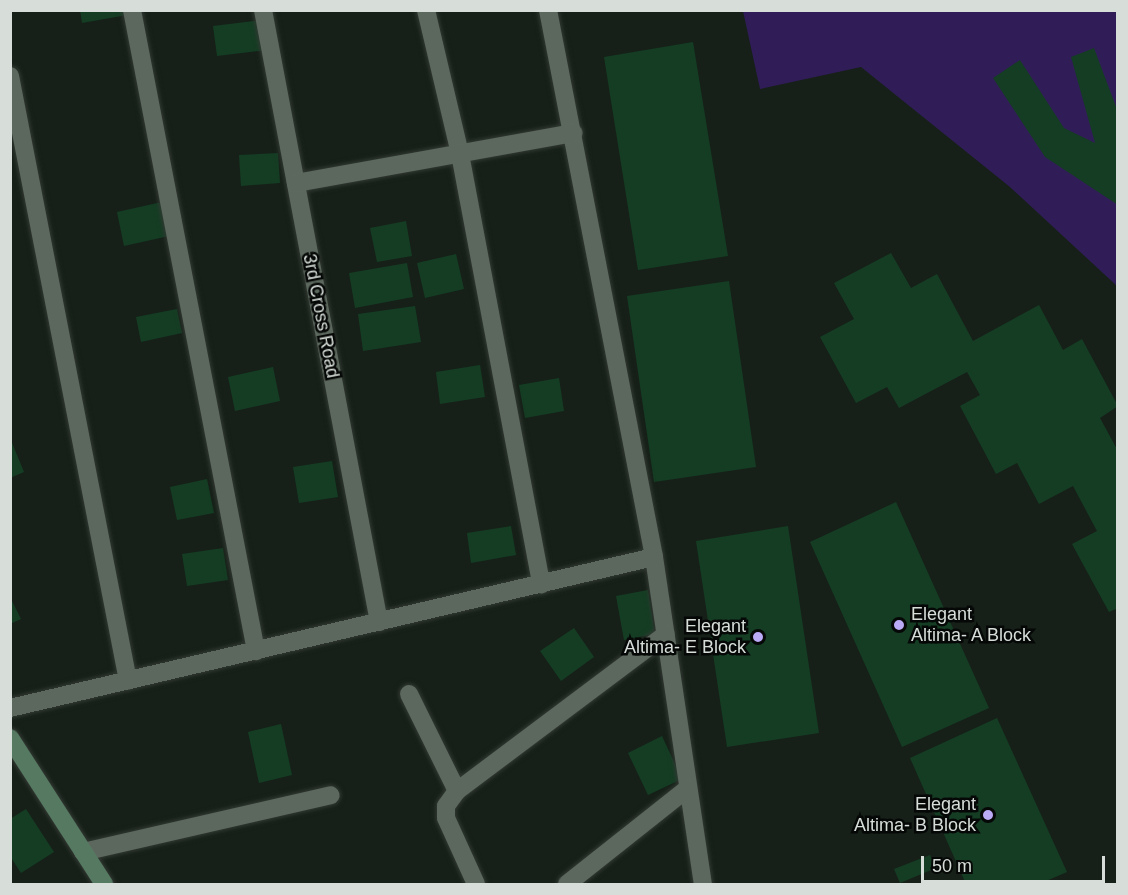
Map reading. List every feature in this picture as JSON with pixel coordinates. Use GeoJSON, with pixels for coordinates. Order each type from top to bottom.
{"type":"FeatureCollection","features":[{"type":"Feature","properties":{"kind":"street"},"geometry":{"type":"LineString","coordinates":[[132,10],[255,651]]}},
{"type":"Feature","properties":{"kind":"street","name":"3rd Cross Road"},"geometry":{"type":"LineString","coordinates":[[263,10],[379,622]]}},
{"type":"Feature","properties":{"kind":"street"},"geometry":{"type":"LineString","coordinates":[[426,10],[460,154],[541,584]]}},
{"type":"Feature","properties":{"kind":"street"},"geometry":{"type":"LineString","coordinates":[[548,10],[574,134],[654,557],[703,885]]}},
{"type":"Feature","properties":{"kind":"street"},"geometry":{"type":"LineString","coordinates":[[10,76],[128,681]]}},
{"type":"Feature","properties":{"kind":"street"},"geometry":{"type":"LineString","coordinates":[[296,183],[574,134]]}},
{"type":"Feature","properties":{"kind":"street"},"geometry":{"type":"LineString","coordinates":[[10,708],[654,557]]}},
{"type":"Feature","properties":{"kind":"street"},"geometry":{"type":"LineString","coordinates":[[476,885],[446,818],[446,806],[457,791],[666,634]]}},
{"type":"Feature","properties":{"kind":"street"},"geometry":{"type":"LineString","coordinates":[[409,694],[457,791]]}},
{"type":"Feature","properties":{"kind":"street"},"geometry":{"type":"LineString","coordinates":[[10,738],[104,885]]}},
{"type":"Feature","properties":{"kind":"street"},"geometry":{"type":"LineString","coordinates":[[567,885],[688,788]]}},
{"type":"Feature","properties":{"kind":"street"},"geometry":{"type":"LineString","coordinates":[[83,852],[331,795]]}},
{"type":"Feature","properties":{"kind":"shaded area"},"geometry":{"type":"Polygon","coordinates":[[[743,11],[1117,11],[1117,286],[1010,187],[861,67],[760,89],[743,11]]]}},
{"type":"Feature","properties":{"kind":"building"},"geometry":{"type":"Polygon","coordinates":[[[80,10],[126,10],[127,15],[82,23],[80,10]]]}},
{"type":"Feature","properties":{"kind":"building"},"geometry":{"type":"Polygon","coordinates":[[[263,20],[266,50],[217,56],[213,26],[263,20]]]}},
{"type":"Feature","properties":{"kind":"building"},"geometry":{"type":"Polygon","coordinates":[[[693,42],[728,256],[638,270],[604,57],[693,42]]]}},
{"type":"Feature","properties":{"kind":"building"},"geometry":{"type":"Polygon","coordinates":[[[1094,48],[1118,112],[1118,205],[1045,157],[993,78],[1020,60],[1064,128],[1095,143],[1071,57],[1094,48]]]}},
{"type":"Feature","properties":{"kind":"building"},"geometry":{"type":"Polygon","coordinates":[[[278,153],[280,183],[241,186],[239,155],[278,153]]]}},
{"type":"Feature","properties":{"kind":"building"},"geometry":{"type":"Polygon","coordinates":[[[162,202],[169,236],[124,246],[117,212],[162,202]]]}},
{"type":"Feature","properties":{"kind":"building"},"geometry":{"type":"Polygon","coordinates":[[[406,221],[412,256],[377,262],[370,228],[406,221]]]}},
{"type":"Feature","properties":{"kind":"building"},"geometry":{"type":"Polygon","coordinates":[[[891,253],[911,288],[937,274],[973,341],[1039,305],[1063,350],[1082,339],[1118,406],[1100,418],[1118,451],[1118,608],[1109,612],[1072,544],[1097,531],[1073,486],[1039,504],[1017,463],[996,474],[960,406],[980,395],[967,372],[899,408],[887,387],[856,403],[820,337],[854,319],[834,283],[891,253]]]}},
{"type":"Feature","properties":{"kind":"building"},"geometry":{"type":"Polygon","coordinates":[[[456,254],[464,289],[425,298],[417,263],[456,254]]]}},
{"type":"Feature","properties":{"kind":"building"},"geometry":{"type":"Polygon","coordinates":[[[407,263],[413,297],[355,308],[349,273],[407,263]]]}},
{"type":"Feature","properties":{"kind":"building"},"geometry":{"type":"Polygon","coordinates":[[[729,281],[756,467],[654,482],[627,296],[729,281]]]}},
{"type":"Feature","properties":{"kind":"building"},"geometry":{"type":"Polygon","coordinates":[[[415,306],[421,342],[363,351],[358,314],[415,306]]]}},
{"type":"Feature","properties":{"kind":"building"},"geometry":{"type":"Polygon","coordinates":[[[177,309],[182,333],[141,342],[136,317],[177,309]]]}},
{"type":"Feature","properties":{"kind":"building"},"geometry":{"type":"Polygon","coordinates":[[[480,365],[485,397],[440,404],[436,372],[480,365]]]}},
{"type":"Feature","properties":{"kind":"building"},"geometry":{"type":"Polygon","coordinates":[[[273,367],[280,401],[235,411],[228,377],[273,367]]]}},
{"type":"Feature","properties":{"kind":"building"},"geometry":{"type":"Polygon","coordinates":[[[559,378],[564,411],[525,418],[519,385],[559,378]]]}},
{"type":"Feature","properties":{"kind":"building"},"geometry":{"type":"Polygon","coordinates":[[[10,438],[24,472],[10,478],[10,438]]]}},
{"type":"Feature","properties":{"kind":"building"},"geometry":{"type":"Polygon","coordinates":[[[332,461],[338,497],[299,503],[293,467],[332,461]]]}},
{"type":"Feature","properties":{"kind":"building"},"geometry":{"type":"Polygon","coordinates":[[[207,479],[214,513],[177,520],[170,487],[207,479]]]}},
{"type":"Feature","properties":{"kind":"building","name":"Elegant Altima- A Block"},"geometry":{"type":"Polygon","coordinates":[[[896,502],[989,708],[902,747],[810,542],[896,502]]]}},
{"type":"Feature","properties":{"kind":"building"},"geometry":{"type":"Polygon","coordinates":[[[511,526],[516,555],[471,563],[467,533],[511,526]]]}},
{"type":"Feature","properties":{"kind":"building","name":"Elegant Altima- E Block"},"geometry":{"type":"Polygon","coordinates":[[[788,526],[819,733],[727,747],[696,541],[788,526]]]}},
{"type":"Feature","properties":{"kind":"building"},"geometry":{"type":"Polygon","coordinates":[[[223,548],[228,580],[187,586],[182,554],[223,548]]]}},
{"type":"Feature","properties":{"kind":"building"},"geometry":{"type":"Polygon","coordinates":[[[648,590],[655,634],[624,640],[616,596],[648,590]]]}},
{"type":"Feature","properties":{"kind":"building"},"geometry":{"type":"Polygon","coordinates":[[[10,597],[21,619],[10,624],[10,597]]]}},
{"type":"Feature","properties":{"kind":"building"},"geometry":{"type":"Polygon","coordinates":[[[574,628],[594,657],[561,681],[540,651],[574,628]]]}},
{"type":"Feature","properties":{"kind":"building","name":"Elegant Altima- B Block"},"geometry":{"type":"Polygon","coordinates":[[[997,718],[1067,872],[1039,884],[966,884],[910,758],[997,718]]]}},
{"type":"Feature","properties":{"kind":"building"},"geometry":{"type":"Polygon","coordinates":[[[281,724],[292,775],[259,783],[248,732],[281,724]]]}},
{"type":"Feature","properties":{"kind":"building"},"geometry":{"type":"Polygon","coordinates":[[[662,736],[682,779],[648,795],[628,753],[662,736]]]}},
{"type":"Feature","properties":{"kind":"building"},"geometry":{"type":"Polygon","coordinates":[[[26,809],[54,852],[21,873],[10,856],[10,819],[26,809]]]}},
{"type":"Feature","properties":{"kind":"building"},"geometry":{"type":"Polygon","coordinates":[[[930,855],[936,868],[900,883],[894,869],[930,855]]]}},
{"type":"Feature","properties":{"kind":"place","name":"Elegant Altima- A Block"},"geometry":{"type":"Point","coordinates":[899,625]}},
{"type":"Feature","properties":{"kind":"place","name":"Elegant Altima- E Block"},"geometry":{"type":"Point","coordinates":[758,637]}},
{"type":"Feature","properties":{"kind":"place","name":"Elegant Altima- B Block"},"geometry":{"type":"Point","coordinates":[988,815]}}]}
